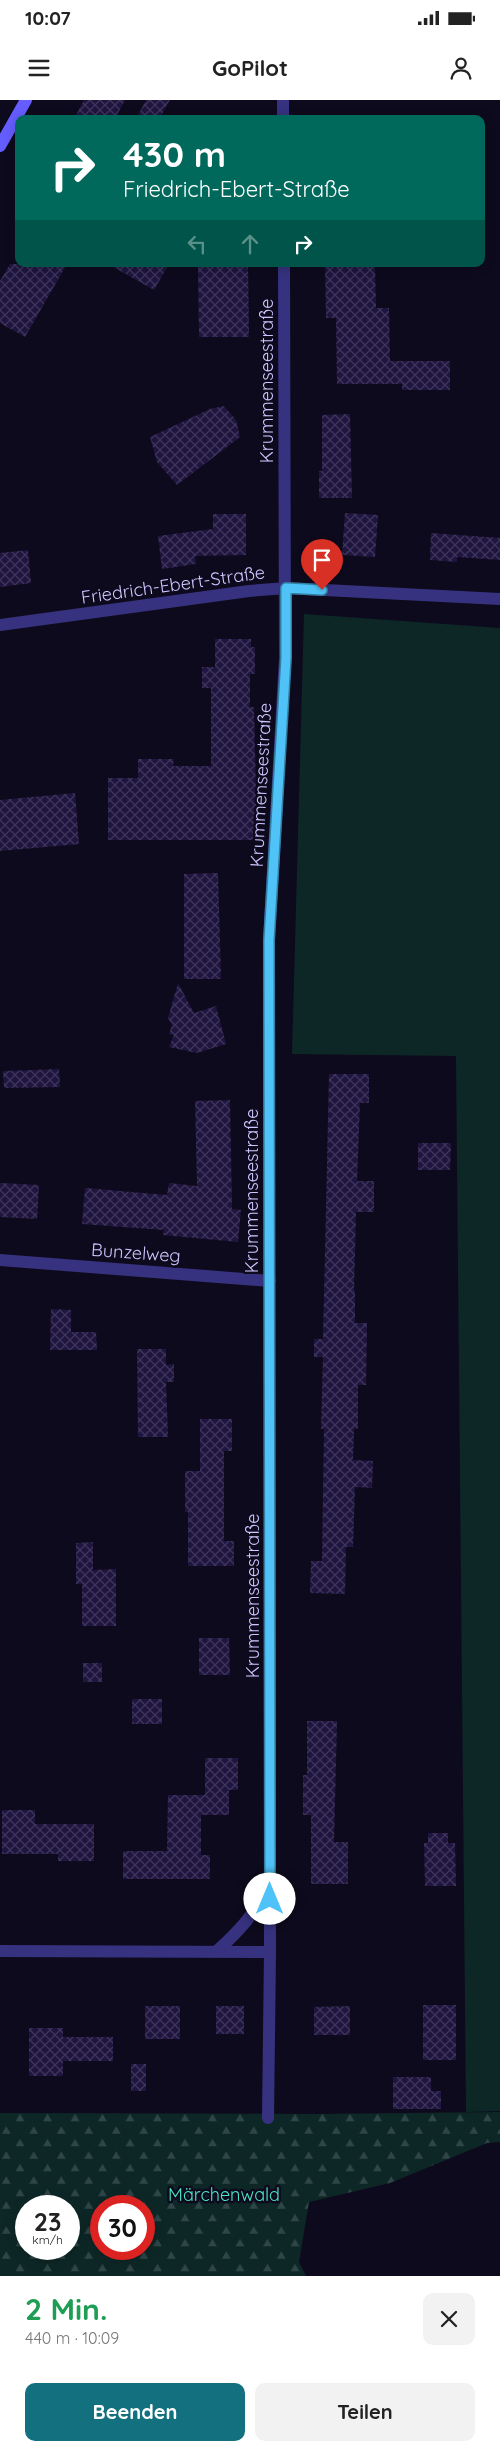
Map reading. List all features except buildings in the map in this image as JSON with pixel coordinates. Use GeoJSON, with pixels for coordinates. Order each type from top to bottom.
{"type":"FeatureCollection","features":[{"type":"Feature","properties":{"kind":"main road"},"geometry":{"type":"LineString","coordinates":[[18,115],[26,100]]}},
{"type":"Feature","properties":{"kind":"main road"},"geometry":{"type":"LineString","coordinates":[[0,146],[15,119]]}},
{"type":"Feature","properties":{"kind":"street"},"geometry":{"type":"LineString","coordinates":[[283,100],[283,115]]}},
{"type":"Feature","properties":{"kind":"street","name":"Krummenseestraße"},"geometry":{"type":"LineString","coordinates":[[268,2118],[270,1952],[269,940],[286,658],[284,267]]}},
{"type":"Feature","properties":{"kind":"street","name":"Friedrich-Ebert-Straße"},"geometry":{"type":"LineString","coordinates":[[0,625],[249,591],[286,588],[500,599]]}},
{"type":"Feature","properties":{"kind":"street","name":"Bunzelweg"},"geometry":{"type":"LineString","coordinates":[[0,1260],[270,1281]]}},
{"type":"Feature","properties":{"kind":"street"},"geometry":{"type":"LineString","coordinates":[[217,1951],[251,1917],[261,1903],[270,1882]]}},
{"type":"Feature","properties":{"kind":"street"},"geometry":{"type":"LineString","coordinates":[[0,1952],[270,1952]]}},
{"type":"Feature","properties":{"kind":"green space"},"geometry":{"type":"Polygon","coordinates":[[[304,614],[500,628],[500,2111],[466,2112],[456,1056],[292,1054],[304,614]]]}},
{"type":"Feature","properties":{"kind":"green space","name":"Märchenwald"},"geometry":{"type":"Polygon","coordinates":[[[500,2112],[500,2142],[487,2143],[390,2183],[309,2202],[299,2262],[306,2276],[0,2276],[0,2113],[318,2114],[500,2112]]]}},
{"type":"Feature","properties":{"kind":"route"},"geometry":{"type":"LineString","coordinates":[[270,1899],[269,940],[286,658],[286,588],[322,590]]}}]}
